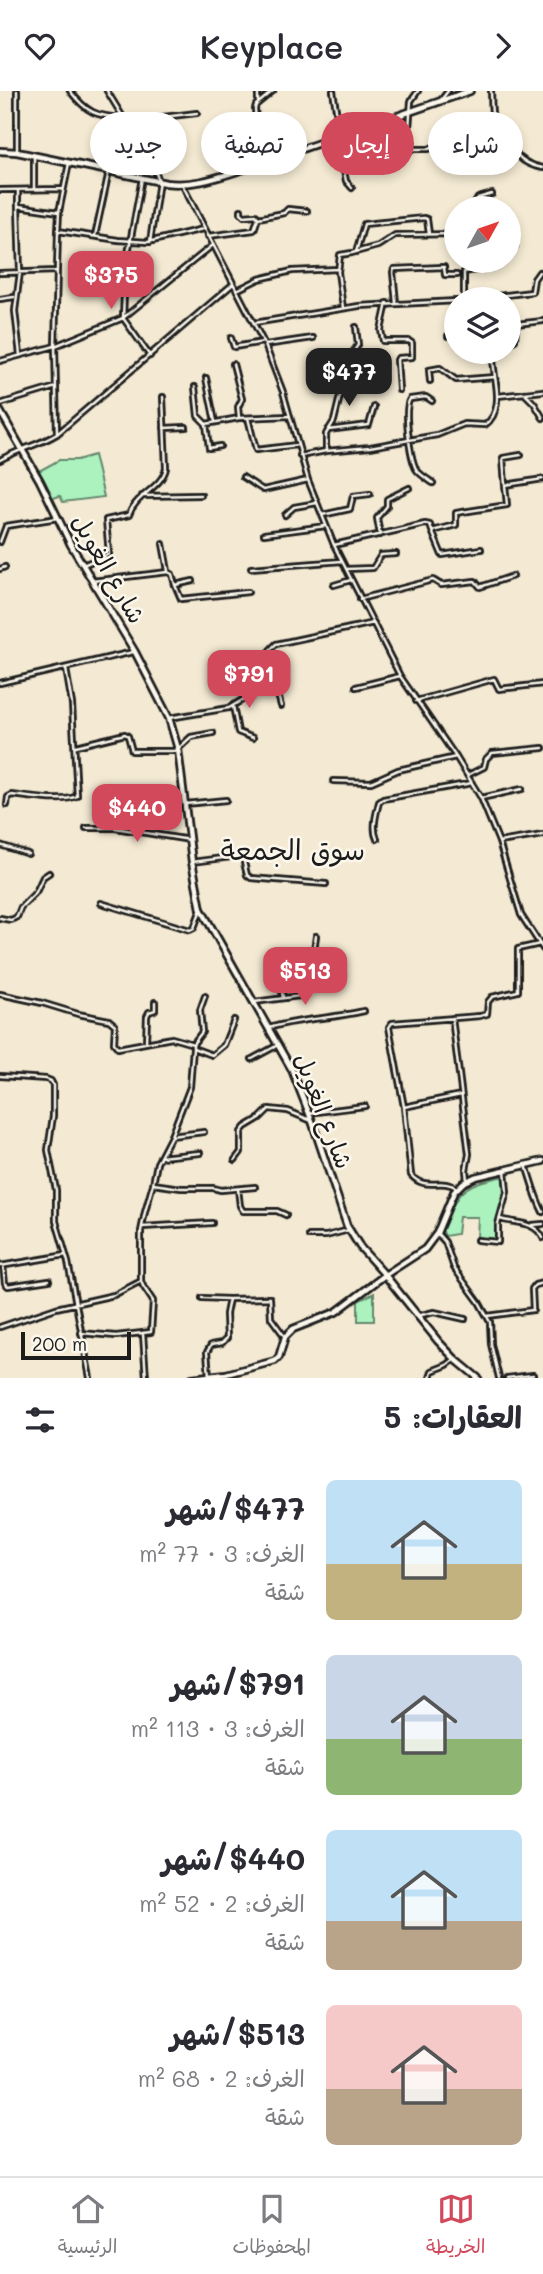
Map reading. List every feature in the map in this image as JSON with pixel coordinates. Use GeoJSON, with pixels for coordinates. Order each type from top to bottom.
{"type":"FeatureCollection","features":[{"type":"Feature","properties":{"kind":"street"},"geometry":{"type":"LineString","coordinates":[[17,91],[17,152]]}},
{"type":"Feature","properties":{"kind":"street"},"geometry":{"type":"LineString","coordinates":[[70,91],[80,105],[92,112]]}},
{"type":"Feature","properties":{"kind":"street"},"geometry":{"type":"LineString","coordinates":[[107,91],[119,112]]}},
{"type":"Feature","properties":{"kind":"street"},"geometry":{"type":"LineString","coordinates":[[258,91],[258,103]]}},
{"type":"Feature","properties":{"kind":"street"},"geometry":{"type":"LineString","coordinates":[[255,112],[258,103],[273,91]]}},
{"type":"Feature","properties":{"kind":"street"},"geometry":{"type":"LineString","coordinates":[[333,91],[336,112]]}},
{"type":"Feature","properties":{"kind":"street"},"geometry":{"type":"LineString","coordinates":[[441,100],[449,91]]}},
{"type":"Feature","properties":{"kind":"street"},"geometry":{"type":"LineString","coordinates":[[407,112],[470,91]]}},
{"type":"Feature","properties":{"kind":"street"},"geometry":{"type":"LineString","coordinates":[[491,91],[493,112]]}},
{"type":"Feature","properties":{"kind":"street"},"geometry":{"type":"LineString","coordinates":[[418,92],[412,97],[410,111],[410,149],[429,149],[439,144],[505,138],[518,156],[528,164],[543,168]]}},
{"type":"Feature","properties":{"kind":"street"},"geometry":{"type":"LineString","coordinates":[[187,114],[197,113]]}},
{"type":"Feature","properties":{"kind":"street"},"geometry":{"type":"LineString","coordinates":[[0,151],[90,167]]}},
{"type":"Feature","properties":{"kind":"street"},"geometry":{"type":"LineString","coordinates":[[34,156],[34,190]]}},
{"type":"Feature","properties":{"kind":"street"},"geometry":{"type":"LineString","coordinates":[[57,434],[55,346],[58,231],[69,163]]}},
{"type":"Feature","properties":{"kind":"street"},"geometry":{"type":"LineString","coordinates":[[95,236],[108,175]]}},
{"type":"Feature","properties":{"kind":"street"},"geometry":{"type":"LineString","coordinates":[[131,175],[182,184],[224,175]]}},
{"type":"Feature","properties":{"kind":"street"},"geometry":{"type":"LineString","coordinates":[[150,242],[159,181],[157,175]]}},
{"type":"Feature","properties":{"kind":"street"},"geometry":{"type":"LineString","coordinates":[[345,175],[352,188]]}},
{"type":"Feature","properties":{"kind":"street"},"geometry":{"type":"LineString","coordinates":[[142,177],[129,241],[123,319],[150,356]]}},
{"type":"Feature","properties":{"kind":"street"},"geometry":{"type":"LineString","coordinates":[[182,184],[264,344],[283,392],[308,479],[334,545],[400,676],[481,798],[499,842],[521,915],[543,949]]}},
{"type":"Feature","properties":{"kind":"street"},"geometry":{"type":"LineString","coordinates":[[0,190],[64,189]]}},
{"type":"Feature","properties":{"kind":"street"},"geometry":{"type":"LineString","coordinates":[[18,190],[20,272],[15,322],[19,355]]}},
{"type":"Feature","properties":{"kind":"street"},"geometry":{"type":"LineString","coordinates":[[485,196],[492,194]]}},
{"type":"Feature","properties":{"kind":"street"},"geometry":{"type":"LineString","coordinates":[[18,206],[59,212]]}},
{"type":"Feature","properties":{"kind":"street"},"geometry":{"type":"LineString","coordinates":[[242,209],[244,216],[256,215],[258,219]]}},
{"type":"Feature","properties":{"kind":"street"},"geometry":{"type":"LineString","coordinates":[[258,219],[284,213],[288,209],[306,211]]}},
{"type":"Feature","properties":{"kind":"street"},"geometry":{"type":"LineString","coordinates":[[356,252],[364,224],[424,218],[427,219],[429,235]]}},
{"type":"Feature","properties":{"kind":"street"},"geometry":{"type":"LineString","coordinates":[[207,236],[254,230],[258,219]]}},
{"type":"Feature","properties":{"kind":"street"},"geometry":{"type":"LineString","coordinates":[[58,231],[150,242],[203,229]]}},
{"type":"Feature","properties":{"kind":"street"},"geometry":{"type":"LineString","coordinates":[[344,309],[338,269],[340,255],[377,246],[395,235],[444,234]]}},
{"type":"Feature","properties":{"kind":"street"},"geometry":{"type":"LineString","coordinates":[[0,361],[55,346],[123,319],[212,244]]}},
{"type":"Feature","properties":{"kind":"street"},"geometry":{"type":"LineString","coordinates":[[397,303],[394,269],[444,267],[445,275],[457,275]]}},
{"type":"Feature","properties":{"kind":"street"},"geometry":{"type":"LineString","coordinates":[[237,290],[259,279],[292,271],[309,268],[319,271],[338,269]]}},
{"type":"Feature","properties":{"kind":"street"},"geometry":{"type":"LineString","coordinates":[[0,273],[57,271]]}},
{"type":"Feature","properties":{"kind":"street"},"geometry":{"type":"LineString","coordinates":[[521,293],[532,292],[534,279],[539,272]]}},
{"type":"Feature","properties":{"kind":"street"},"geometry":{"type":"LineString","coordinates":[[0,460],[57,434],[234,283]]}},
{"type":"Feature","properties":{"kind":"street"},"geometry":{"type":"LineString","coordinates":[[0,299],[16,296]]}},
{"type":"Feature","properties":{"kind":"street"},"geometry":{"type":"LineString","coordinates":[[254,323],[387,303],[444,301]]}},
{"type":"Feature","properties":{"kind":"street"},"geometry":{"type":"LineString","coordinates":[[387,303],[381,333],[383,341],[412,343],[412,357],[397,359],[399,390]]}},
{"type":"Feature","properties":{"kind":"street"},"geometry":{"type":"LineString","coordinates":[[521,323],[543,321]]}},
{"type":"Feature","properties":{"kind":"street"},"geometry":{"type":"LineString","coordinates":[[326,451],[326,434],[346,387],[347,361],[358,345],[356,327]]}},
{"type":"Feature","properties":{"kind":"street"},"geometry":{"type":"LineString","coordinates":[[231,338],[234,347],[313,338]]}},
{"type":"Feature","properties":{"kind":"street"},"geometry":{"type":"LineString","coordinates":[[233,364],[242,398],[238,408],[239,418]]}},
{"type":"Feature","properties":{"kind":"street"},"geometry":{"type":"LineString","coordinates":[[300,456],[437,435],[464,424],[485,425],[491,420],[498,396],[493,364]]}},
{"type":"Feature","properties":{"kind":"street"},"geometry":{"type":"LineString","coordinates":[[430,381],[429,370],[440,368],[456,380],[495,377]]}},
{"type":"Feature","properties":{"kind":"street"},"geometry":{"type":"LineString","coordinates":[[206,378],[215,422]]}},
{"type":"Feature","properties":{"kind":"street"},"geometry":{"type":"LineString","coordinates":[[0,404],[57,387]]}},
{"type":"Feature","properties":{"kind":"street"},"geometry":{"type":"LineString","coordinates":[[195,387],[198,416],[206,424],[209,448],[220,446]]}},
{"type":"Feature","properties":{"kind":"street"},"geometry":{"type":"LineString","coordinates":[[498,396],[543,391]]}},
{"type":"Feature","properties":{"kind":"street"},"geometry":{"type":"LineString","coordinates":[[523,392],[543,418]]}},
{"type":"Feature","properties":{"kind":"street"},"geometry":{"type":"LineString","coordinates":[[83,565],[109,554],[106,520],[129,515],[132,506],[166,472],[163,397]]}},
{"type":"Feature","properties":{"kind":"street"},"geometry":{"type":"LineString","coordinates":[[432,401],[426,397],[408,400],[406,406],[416,469],[433,483]]}},
{"type":"Feature","properties":{"kind":"street"},"geometry":{"type":"LineString","coordinates":[[328,431],[369,425],[374,407]]}},
{"type":"Feature","properties":{"kind":"street","name":"شارع الغويل"},"geometry":{"type":"LineString","coordinates":[[0,411],[169,718],[178,750],[192,862],[201,909],[292,1070],[313,1121],[349,1230],[360,1247],[455,1359],[478,1378]]}},
{"type":"Feature","properties":{"kind":"street"},"geometry":{"type":"LineString","coordinates":[[206,424],[239,418],[290,416]]}},
{"type":"Feature","properties":{"kind":"street"},"geometry":{"type":"LineString","coordinates":[[248,418],[256,450],[297,445]]}},
{"type":"Feature","properties":{"kind":"street"},"geometry":{"type":"LineString","coordinates":[[164,428],[186,426]]}},
{"type":"Feature","properties":{"kind":"street"},"geometry":{"type":"LineString","coordinates":[[432,531],[456,525],[456,513],[506,505],[503,458],[521,455]]}},
{"type":"Feature","properties":{"kind":"street"},"geometry":{"type":"LineString","coordinates":[[243,477],[262,490],[308,479]]}},
{"type":"Feature","properties":{"kind":"street"},"geometry":{"type":"LineString","coordinates":[[506,485],[543,479]]}},
{"type":"Feature","properties":{"kind":"street"},"geometry":{"type":"LineString","coordinates":[[380,535],[377,518],[387,506],[387,499],[409,488]]}},
{"type":"Feature","properties":{"kind":"street"},"geometry":{"type":"LineString","coordinates":[[322,515],[350,509],[352,498],[369,494]]}},
{"type":"Feature","properties":{"kind":"street"},"geometry":{"type":"LineString","coordinates":[[142,496],[201,495]]}},
{"type":"Feature","properties":{"kind":"street"},"geometry":{"type":"LineString","coordinates":[[285,515],[294,507],[317,503]]}},
{"type":"Feature","properties":{"kind":"street"},"geometry":{"type":"LineString","coordinates":[[0,542],[6,526],[58,518]]}},
{"type":"Feature","properties":{"kind":"street"},"geometry":{"type":"LineString","coordinates":[[334,545],[425,524],[430,525],[442,555],[481,549]]}},
{"type":"Feature","properties":{"kind":"street"},"geometry":{"type":"LineString","coordinates":[[264,534],[326,526]]}},
{"type":"Feature","properties":{"kind":"street"},"geometry":{"type":"LineString","coordinates":[[163,544],[169,572],[181,599],[248,592]]}},
{"type":"Feature","properties":{"kind":"street"},"geometry":{"type":"LineString","coordinates":[[346,569],[373,568],[381,555],[396,554]]}},
{"type":"Feature","properties":{"kind":"street"},"geometry":{"type":"LineString","coordinates":[[251,568],[342,561]]}},
{"type":"Feature","properties":{"kind":"street"},"geometry":{"type":"LineString","coordinates":[[92,581],[108,577],[169,572]]}},
{"type":"Feature","properties":{"kind":"street"},"geometry":{"type":"LineString","coordinates":[[360,599],[433,580],[441,585],[475,581],[480,587],[513,576]]}},
{"type":"Feature","properties":{"kind":"street"},"geometry":{"type":"LineString","coordinates":[[334,585],[351,580]]}},
{"type":"Feature","properties":{"kind":"street"},"geometry":{"type":"LineString","coordinates":[[175,585],[192,581]]}},
{"type":"Feature","properties":{"kind":"street"},"geometry":{"type":"LineString","coordinates":[[268,684],[272,666],[270,650],[276,645],[374,623]]}},
{"type":"Feature","properties":{"kind":"street"},"geometry":{"type":"LineString","coordinates":[[0,683],[135,652]]}},
{"type":"Feature","properties":{"kind":"street"},"geometry":{"type":"LineString","coordinates":[[7,805],[8,797],[12,795],[76,798],[78,794],[66,669]]}},
{"type":"Feature","properties":{"kind":"street"},"geometry":{"type":"LineString","coordinates":[[169,718],[233,706],[247,697],[250,688],[246,669],[231,669]]}},
{"type":"Feature","properties":{"kind":"street"},"geometry":{"type":"LineString","coordinates":[[356,688],[400,676]]}},
{"type":"Feature","properties":{"kind":"street"},"geometry":{"type":"LineString","coordinates":[[416,701],[495,679],[499,689],[543,684]]}},
{"type":"Feature","properties":{"kind":"street"},"geometry":{"type":"LineString","coordinates":[[250,688],[273,684],[276,686],[281,706]]}},
{"type":"Feature","properties":{"kind":"street"},"geometry":{"type":"LineString","coordinates":[[233,706],[238,732],[253,738]]}},
{"type":"Feature","properties":{"kind":"street"},"geometry":{"type":"LineString","coordinates":[[75,746],[125,734],[132,751],[178,750],[191,737],[213,733]]}},
{"type":"Feature","properties":{"kind":"street"},"geometry":{"type":"LineString","coordinates":[[468,775],[484,767],[486,759],[492,753],[543,748]]}},
{"type":"Feature","properties":{"kind":"street"},"geometry":{"type":"LineString","coordinates":[[334,781],[371,782],[398,770],[456,757]]}},
{"type":"Feature","properties":{"kind":"street"},"geometry":{"type":"LineString","coordinates":[[377,839],[377,808],[383,799],[472,783]]}},
{"type":"Feature","properties":{"kind":"street"},"geometry":{"type":"LineString","coordinates":[[481,798],[522,789]]}},
{"type":"Feature","properties":{"kind":"street"},"geometry":{"type":"LineString","coordinates":[[185,804],[226,800]]}},
{"type":"Feature","properties":{"kind":"street"},"geometry":{"type":"LineString","coordinates":[[86,828],[115,828],[190,840]]}},
{"type":"Feature","properties":{"kind":"street"},"geometry":{"type":"LineString","coordinates":[[499,842],[543,835]]}},
{"type":"Feature","properties":{"kind":"street"},"geometry":{"type":"LineString","coordinates":[[0,845],[28,854]]}},
{"type":"Feature","properties":{"kind":"street"},"geometry":{"type":"LineString","coordinates":[[192,862],[239,856],[243,858],[247,875],[251,878],[326,884]]}},
{"type":"Feature","properties":{"kind":"street"},"geometry":{"type":"LineString","coordinates":[[0,918],[11,920],[17,917],[21,907],[49,873]]}},
{"type":"Feature","properties":{"kind":"street"},"geometry":{"type":"LineString","coordinates":[[101,903],[190,930],[194,928],[201,909]]}},
{"type":"Feature","properties":{"kind":"street"},"geometry":{"type":"LineString","coordinates":[[310,978],[316,936]]}},
{"type":"Feature","properties":{"kind":"street"},"geometry":{"type":"LineString","coordinates":[[457,1188],[449,1183],[424,1184],[411,1175],[404,1107],[390,1025],[485,1015],[489,1012],[488,1002],[492,997],[518,991],[518,949],[540,944]]}},
{"type":"Feature","properties":{"kind":"street"},"geometry":{"type":"LineString","coordinates":[[283,998],[276,957],[278,953],[286,952]]}},
{"type":"Feature","properties":{"kind":"street"},"geometry":{"type":"LineString","coordinates":[[254,1002],[302,994],[305,981],[310,978],[343,977]]}},
{"type":"Feature","properties":{"kind":"street"},"geometry":{"type":"LineString","coordinates":[[0,994],[109,1020],[116,1025],[114,1044],[118,1048],[172,1038],[209,1055],[224,1045],[234,1020]]}},
{"type":"Feature","properties":{"kind":"street"},"geometry":{"type":"LineString","coordinates":[[81,1333],[116,1336],[152,1332],[153,1301],[141,1281],[142,1227],[160,1157],[190,1087],[193,1046],[202,1032],[200,1010],[205,996]]}},
{"type":"Feature","properties":{"kind":"street"},"geometry":{"type":"LineString","coordinates":[[146,1042],[147,1016],[155,1010],[155,1002]]}},
{"type":"Feature","properties":{"kind":"street"},"geometry":{"type":"LineString","coordinates":[[269,1028],[299,1019],[325,1019],[365,1011]]}},
{"type":"Feature","properties":{"kind":"street"},"geometry":{"type":"LineString","coordinates":[[452,1018],[469,1154],[467,1181]]}},
{"type":"Feature","properties":{"kind":"street"},"geometry":{"type":"LineString","coordinates":[[252,1059],[278,1045]]}},
{"type":"Feature","properties":{"kind":"street"},"geometry":{"type":"LineString","coordinates":[[0,1076],[46,1079],[53,1085],[53,1116],[48,1150],[56,1190],[57,1226],[66,1255],[90,1378]]}},
{"type":"Feature","properties":{"kind":"street"},"geometry":{"type":"LineString","coordinates":[[404,1107],[461,1094]]}},
{"type":"Feature","properties":{"kind":"street"},"geometry":{"type":"LineString","coordinates":[[309,1113],[365,1107]]}},
{"type":"Feature","properties":{"kind":"street"},"geometry":{"type":"LineString","coordinates":[[235,1160],[241,1152],[242,1132],[245,1127],[260,1118],[268,1108],[288,1111],[313,1121]]}},
{"type":"Feature","properties":{"kind":"street"},"geometry":{"type":"LineString","coordinates":[[171,1136],[204,1132]]}},
{"type":"Feature","properties":{"kind":"street"},"geometry":{"type":"LineString","coordinates":[[160,1157],[200,1153]]}},
{"type":"Feature","properties":{"kind":"street"},"geometry":{"type":"LineString","coordinates":[[192,1378],[227,1376],[275,1361],[279,1357],[285,1337],[293,1329],[336,1312],[425,1249],[437,1233],[457,1188],[467,1181],[505,1169],[543,1161]]}},
{"type":"Feature","properties":{"kind":"street"},"geometry":{"type":"LineString","coordinates":[[526,1165],[543,1212]]}},
{"type":"Feature","properties":{"kind":"street"},"geometry":{"type":"LineString","coordinates":[[477,1240],[498,1242],[500,1219],[507,1192],[505,1169]]}},
{"type":"Feature","properties":{"kind":"street"},"geometry":{"type":"LineString","coordinates":[[153,1184],[181,1188],[255,1187]]}},
{"type":"Feature","properties":{"kind":"street"},"geometry":{"type":"LineString","coordinates":[[238,1189],[243,1211],[277,1211],[286,1215]]}},
{"type":"Feature","properties":{"kind":"street"},"geometry":{"type":"LineString","coordinates":[[500,1219],[531,1226],[537,1229],[543,1238]]}},
{"type":"Feature","properties":{"kind":"street"},"geometry":{"type":"LineString","coordinates":[[142,1227],[212,1223]]}},
{"type":"Feature","properties":{"kind":"street"},"geometry":{"type":"LineString","coordinates":[[531,1226],[543,1224]]}},
{"type":"Feature","properties":{"kind":"street"},"geometry":{"type":"LineString","coordinates":[[309,1236],[326,1236],[349,1230]]}},
{"type":"Feature","properties":{"kind":"street"},"geometry":{"type":"LineString","coordinates":[[437,1233],[445,1242],[454,1268],[487,1316],[499,1378]]}},
{"type":"Feature","properties":{"kind":"street"},"geometry":{"type":"LineString","coordinates":[[49,1280],[8,1286],[2,1266],[66,1255]]}},
{"type":"Feature","properties":{"kind":"street"},"geometry":{"type":"LineString","coordinates":[[0,1327],[75,1303],[114,1295],[141,1281]]}},
{"type":"Feature","properties":{"kind":"street"},"geometry":{"type":"LineString","coordinates":[[487,1316],[533,1310],[532,1289],[543,1283]]}},
{"type":"Feature","properties":{"kind":"street"},"geometry":{"type":"LineString","coordinates":[[202,1298],[270,1298],[271,1318],[285,1337]]}},
{"type":"Feature","properties":{"kind":"street"},"geometry":{"type":"LineString","coordinates":[[209,1376],[207,1352],[211,1345],[222,1343],[227,1338],[226,1314],[229,1299]]}},
{"type":"Feature","properties":{"kind":"street"},"geometry":{"type":"LineString","coordinates":[[418,1316],[434,1312],[465,1319]]}},
{"type":"Feature","properties":{"kind":"street"},"geometry":{"type":"LineString","coordinates":[[143,1334],[146,1378]]}},
{"type":"Feature","properties":{"kind":"street"},"geometry":{"type":"LineString","coordinates":[[430,1378],[432,1371],[455,1359]]}},
{"type":"Feature","properties":{"kind":"street"},"geometry":{"type":"LineString","coordinates":[[507,1378],[533,1375]]}},
{"type":"Feature","properties":{"kind":"green space"},"geometry":{"type":"Polygon","coordinates":[[[94,455],[104,497],[63,502],[60,496],[53,498],[39,471],[59,460],[77,460],[94,455]]]}},
{"type":"Feature","properties":{"kind":"green space"},"geometry":{"type":"Polygon","coordinates":[[[504,1176],[506,1190],[497,1218],[496,1240],[477,1238],[478,1217],[459,1217],[457,1234],[445,1236],[442,1230],[452,1206],[463,1191],[478,1183],[504,1176]]]}},
{"type":"Feature","properties":{"kind":"green space"},"geometry":{"type":"Polygon","coordinates":[[[374,1293],[374,1321],[358,1321],[358,1301],[374,1293]]]}},
{"type":"Feature","properties":{"kind":"district","name":"سوق الجمعة"},"geometry":{"type":"Point","coordinates":[293,850]}}]}
